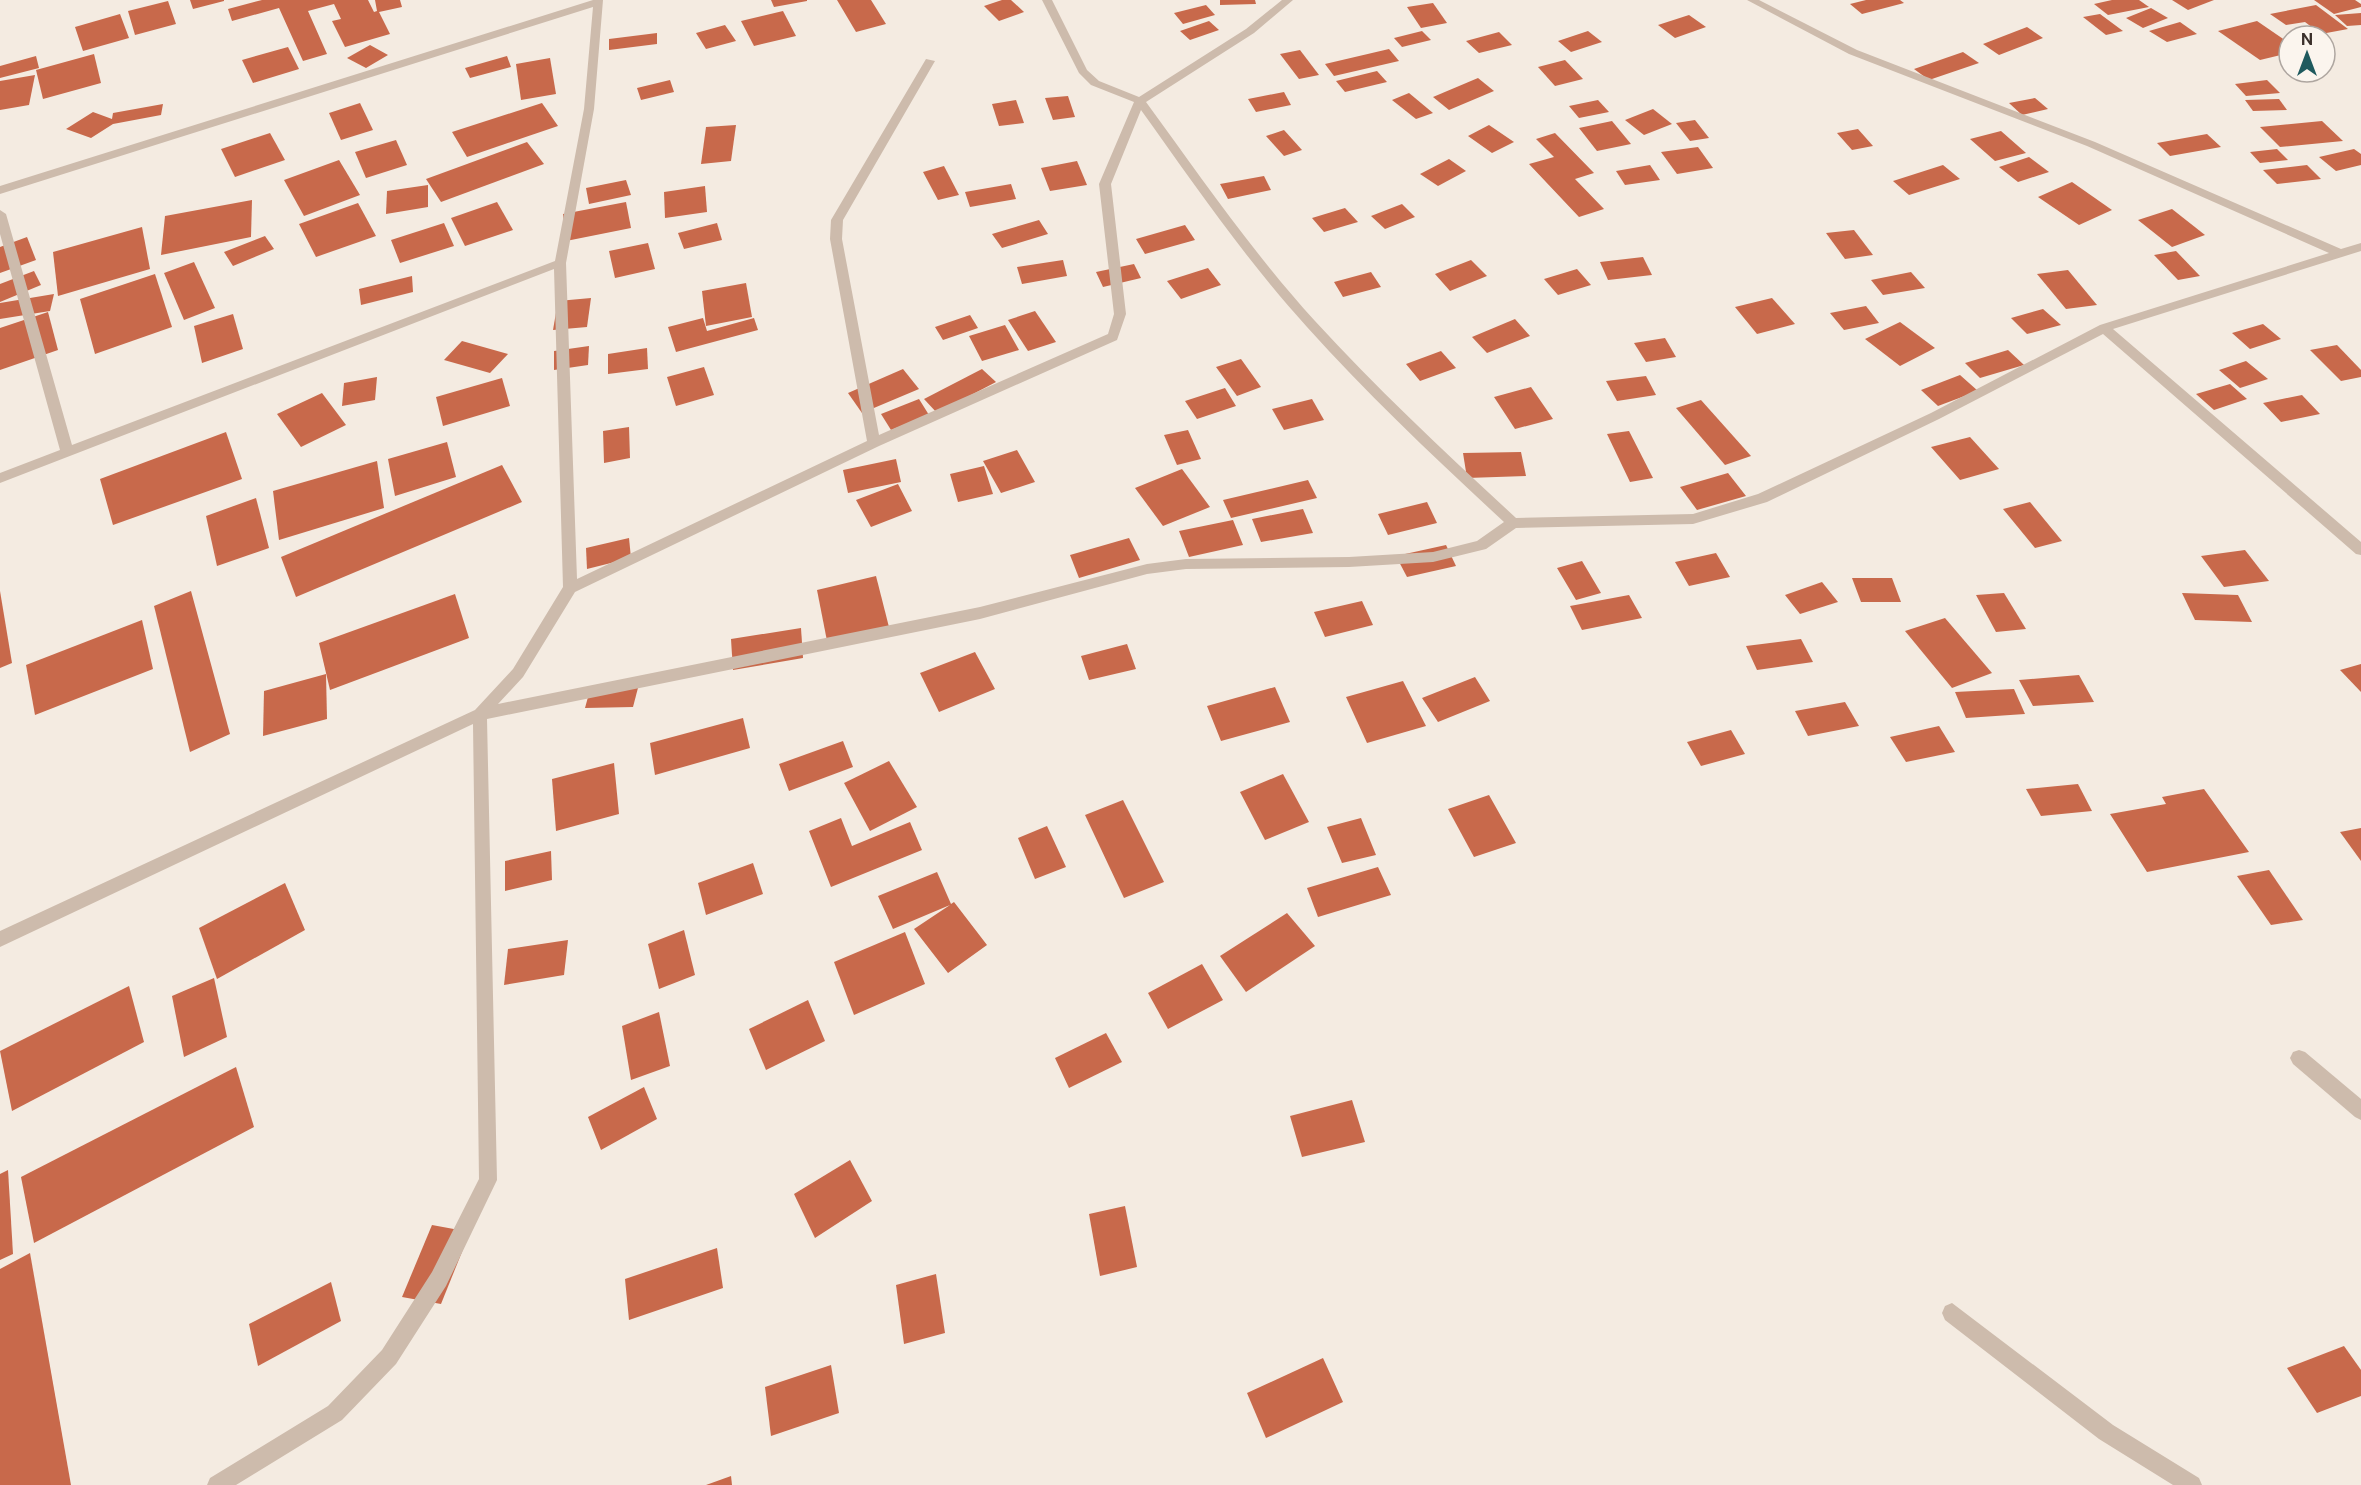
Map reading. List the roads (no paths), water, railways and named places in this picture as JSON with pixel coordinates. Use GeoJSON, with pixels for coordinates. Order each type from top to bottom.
{"type":"FeatureCollection","features":[{"type":"Feature","properties":{"kind":"street"},"geometry":{"type":"LineString","coordinates":[[1047,0],[1083,71],[1095,83],[1140,101],[1231,227],[1310,323],[1416,433],[1513,523]]}},
{"type":"Feature","properties":{"kind":"street"},"geometry":{"type":"LineString","coordinates":[[218,1485],[335,1413],[389,1357],[440,1279],[488,1180],[480,714],[518,673],[570,588],[874,443],[1113,337],[1120,314],[1105,184],[1140,101],[1250,31],[1288,0]]}},
{"type":"Feature","properties":{"kind":"street"},"geometry":{"type":"LineString","coordinates":[[1752,0],[1853,52],[2091,144],[2339,253]]}},
{"type":"Feature","properties":{"kind":"street"},"geometry":{"type":"LineString","coordinates":[[0,190],[597,1],[589,109],[560,263],[570,588]]}},
{"type":"Feature","properties":{"kind":"street"},"geometry":{"type":"LineString","coordinates":[[874,443],[836,239],[837,220],[930,61]]}},
{"type":"Feature","properties":{"kind":"street"},"geometry":{"type":"LineString","coordinates":[[0,214],[67,452]]}},
{"type":"Feature","properties":{"kind":"street"},"geometry":{"type":"LineString","coordinates":[[0,939],[480,714],[980,613],[1147,568],[1186,564],[1349,562],[1433,557],[1481,545],[1513,523],[1693,519],[1762,498],[1935,416],[2104,328],[2361,247]]}},
{"type":"Feature","properties":{"kind":"street"},"geometry":{"type":"LineString","coordinates":[[0,478],[560,263]]}},
{"type":"Feature","properties":{"kind":"street"},"geometry":{"type":"LineString","coordinates":[[2104,328],[2361,550]]}},
{"type":"Feature","properties":{"kind":"street"},"geometry":{"type":"LineString","coordinates":[[2299,1058],[2361,1110]]}},
{"type":"Feature","properties":{"kind":"street"},"geometry":{"type":"LineString","coordinates":[[1952,1313],[2106,1432],[2192,1485]]}}]}
